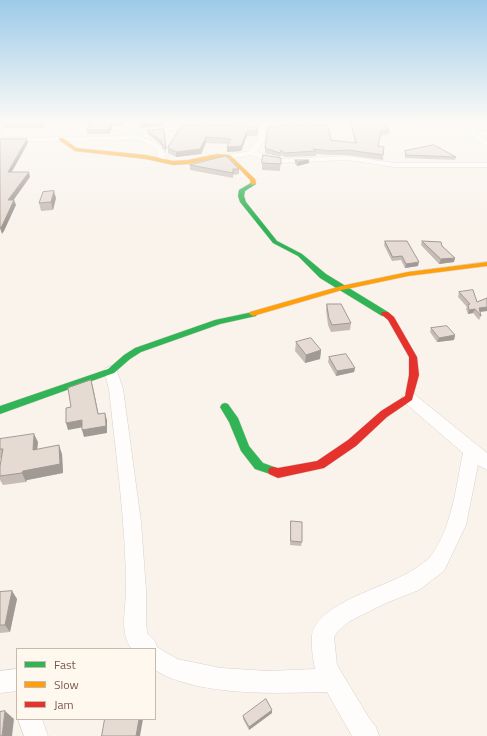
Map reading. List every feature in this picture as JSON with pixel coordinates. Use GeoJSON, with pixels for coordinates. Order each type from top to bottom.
{"type":"FeatureCollection","features":[{"type":"Feature","properties":{"kind":"street"},"geometry":{"type":"LineString","coordinates":[[143,156],[180,163],[215,156]]}},
{"type":"Feature","properties":{"kind":"street"},"geometry":{"type":"LineString","coordinates":[[162,156],[163,161]]}},
{"type":"Feature","properties":{"kind":"street"},"geometry":{"type":"LineString","coordinates":[[222,156],[234,156]]}},
{"type":"Feature","properties":{"kind":"street"},"geometry":{"type":"LineString","coordinates":[[261,156],[280,161],[335,158],[395,165],[487,165]]}},
{"type":"Feature","properties":{"kind":"street"},"geometry":{"type":"LineString","coordinates":[[225,407],[234,421],[245,448],[259,466],[278,473],[320,465],[352,443],[384,414],[409,398],[414,375],[413,357],[391,319],[381,311],[323,276],[300,255],[275,242],[267,233],[243,202],[241,196],[242,190],[253,184],[253,180],[230,157]]}},
{"type":"Feature","properties":{"kind":"street"},"geometry":{"type":"LineString","coordinates":[[0,410],[111,371],[127,357],[138,350],[218,322],[263,312],[341,288],[408,274],[487,264]]}},
{"type":"Feature","properties":{"kind":"street"},"geometry":{"type":"LineString","coordinates":[[111,371],[116,389],[132,522],[136,590],[135,620],[137,638],[146,648]]}},
{"type":"Feature","properties":{"kind":"street"},"geometry":{"type":"LineString","coordinates":[[409,398],[487,463]]}},
{"type":"Feature","properties":{"kind":"street"},"geometry":{"type":"LineString","coordinates":[[367,736],[360,727],[326,668],[323,635],[330,623],[343,614],[380,595],[412,583],[437,564],[457,525],[472,451]]}},
{"type":"Feature","properties":{"kind":"street"},"geometry":{"type":"LineString","coordinates":[[156,658],[173,669],[221,679],[268,682],[333,680]]}},
{"type":"Feature","properties":{"kind":"street"},"geometry":{"type":"LineString","coordinates":[[0,682],[16,680]]}},
{"type":"Feature","properties":{"kind":"street"},"geometry":{"type":"LineString","coordinates":[[30,720],[36,736]]}},
{"type":"Feature","properties":{"kind":"building"},"geometry":{"type":"Polygon","coordinates":[[[0,156],[17,156],[8,172],[29,172],[8,200],[14,200],[0,228],[0,156]]]}},
{"type":"Feature","properties":{"kind":"building"},"geometry":{"type":"Polygon","coordinates":[[[226,156],[239,169],[233,169],[233,173],[190,165],[226,156]]]}},
{"type":"Feature","properties":{"kind":"building"},"geometry":{"type":"Polygon","coordinates":[[[263,156],[281,158],[281,164],[262,163],[263,156]]]}},
{"type":"Feature","properties":{"kind":"building"},"geometry":{"type":"Polygon","coordinates":[[[295,160],[309,160],[298,162],[295,160]]]}},
{"type":"Feature","properties":{"kind":"building"},"geometry":{"type":"Polygon","coordinates":[[[54,191],[51,202],[39,203],[43,192],[54,191]]]}},
{"type":"Feature","properties":{"kind":"building"},"geometry":{"type":"Polygon","coordinates":[[[385,241],[407,241],[419,262],[406,264],[402,256],[393,257],[385,241]]]}},
{"type":"Feature","properties":{"kind":"building"},"geometry":{"type":"Polygon","coordinates":[[[422,241],[441,242],[442,246],[455,258],[441,259],[422,241]]]}},
{"type":"Feature","properties":{"kind":"building"},"geometry":{"type":"Polygon","coordinates":[[[473,290],[477,302],[487,298],[487,307],[479,308],[481,316],[475,309],[469,310],[468,305],[470,304],[459,292],[473,290]]]}},
{"type":"Feature","properties":{"kind":"building"},"geometry":{"type":"Polygon","coordinates":[[[327,304],[341,304],[351,323],[332,325],[329,318],[327,304]]]}},
{"type":"Feature","properties":{"kind":"building"},"geometry":{"type":"Polygon","coordinates":[[[447,326],[455,335],[439,338],[431,328],[447,326]]]}},
{"type":"Feature","properties":{"kind":"building"},"geometry":{"type":"Polygon","coordinates":[[[311,338],[321,350],[306,355],[296,342],[311,338]]]}},
{"type":"Feature","properties":{"kind":"building"},"geometry":{"type":"Polygon","coordinates":[[[346,354],[355,368],[337,371],[329,357],[346,354]]]}},
{"type":"Feature","properties":{"kind":"building"},"geometry":{"type":"Polygon","coordinates":[[[91,380],[98,414],[105,413],[106,426],[82,430],[82,420],[66,423],[66,408],[71,407],[68,388],[91,380]]]}},
{"type":"Feature","properties":{"kind":"building"},"geometry":{"type":"Polygon","coordinates":[[[34,434],[33,450],[59,445],[60,464],[23,471],[22,473],[0,476],[3,449],[0,449],[0,439],[34,434]]]}},
{"type":"Feature","properties":{"kind":"building"},"geometry":{"type":"Polygon","coordinates":[[[291,521],[302,522],[302,542],[291,541],[291,521]]]}},
{"type":"Feature","properties":{"kind":"building"},"geometry":{"type":"Polygon","coordinates":[[[12,591],[5,625],[0,625],[0,592],[12,591]]]}},
{"type":"Feature","properties":{"kind":"building"},"geometry":{"type":"Polygon","coordinates":[[[266,699],[272,710],[249,727],[243,716],[266,699]]]}},
{"type":"Feature","properties":{"kind":"building"},"geometry":{"type":"Polygon","coordinates":[[[5,711],[2,736],[0,736],[0,712],[5,711]]]}},
{"type":"Feature","properties":{"kind":"building"},"geometry":{"type":"Polygon","coordinates":[[[105,720],[139,720],[136,736],[102,736],[105,720]]]}},
{"type":"Feature","properties":{"kind":"traffic: fast"},"geometry":{"type":"LineString","coordinates":[[253,184],[242,190],[241,196],[243,202],[275,242],[300,255],[323,276],[385,314]]}},
{"type":"Feature","properties":{"kind":"traffic: fast"},"geometry":{"type":"LineString","coordinates":[[0,410],[111,371],[127,357],[138,350],[218,322],[253,314]]}},
{"type":"Feature","properties":{"kind":"traffic: fast"},"geometry":{"type":"LineString","coordinates":[[225,407],[234,421],[245,448],[259,466],[273,471]]}},
{"type":"Feature","properties":{"kind":"traffic: slow"},"geometry":{"type":"LineString","coordinates":[[140,156],[173,163],[188,162],[215,156]]}},
{"type":"Feature","properties":{"kind":"traffic: slow"},"geometry":{"type":"LineString","coordinates":[[222,156],[230,157],[253,180],[253,184]]}},
{"type":"Feature","properties":{"kind":"traffic: slow"},"geometry":{"type":"LineString","coordinates":[[253,314],[341,288],[408,274],[487,264]]}},
{"type":"Feature","properties":{"kind":"traffic: jam"},"geometry":{"type":"LineString","coordinates":[[273,471],[278,473],[320,465],[352,443],[384,414],[409,398],[414,375],[413,357],[391,319],[385,314]]}}]}
